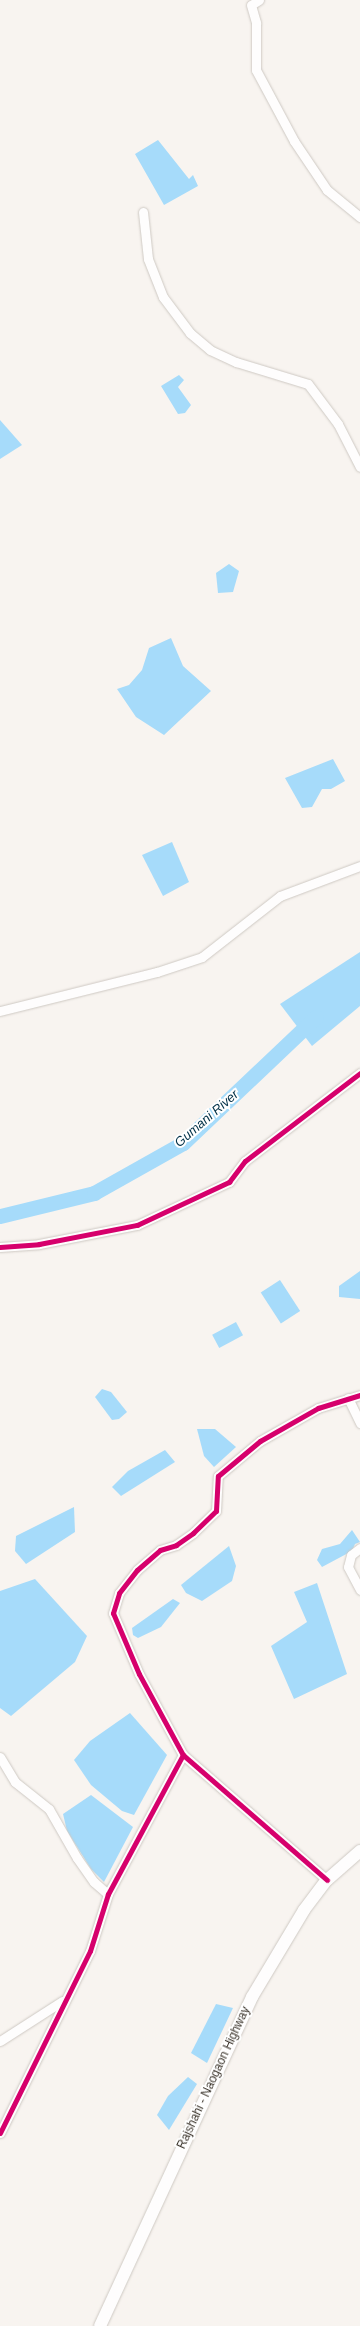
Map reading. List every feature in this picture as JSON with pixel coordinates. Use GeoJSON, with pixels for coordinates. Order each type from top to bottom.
{"type":"FeatureCollection","features":[{"type":"Feature","properties":{"kind":"main road","name":"Rajshahi - Naogaon Highway"},"geometry":{"type":"LineString","coordinates":[[100,2326],[252,1997],[290,1930],[327,1880],[360,1851]]}},
{"type":"Feature","properties":{"kind":"street"},"geometry":{"type":"LineString","coordinates":[[259,0],[251,5],[256,23],[256,70],[294,141],[327,190],[360,217]]}},
{"type":"Feature","properties":{"kind":"street"},"geometry":{"type":"LineString","coordinates":[[143,212],[148,259],[164,297],[190,334],[210,350],[236,362],[308,384],[338,424],[360,467]]}},
{"type":"Feature","properties":{"kind":"street"},"geometry":{"type":"LineString","coordinates":[[0,1011],[157,972],[202,957],[280,896],[360,866]]}},
{"type":"Feature","properties":{"kind":"street"},"geometry":{"type":"LineString","coordinates":[[0,1247],[39,1244],[138,1225],[229,1182],[246,1161],[360,1073]]}},
{"type":"Feature","properties":{"kind":"street"},"geometry":{"type":"LineString","coordinates":[[327,1880],[183,1755],[120,1631],[113,1613],[119,1593],[160,1550],[176,1545],[216,1511],[218,1476],[248,1451],[318,1408],[360,1394]]}},
{"type":"Feature","properties":{"kind":"street"},"geometry":{"type":"LineString","coordinates":[[348,1398],[360,1422]]}},
{"type":"Feature","properties":{"kind":"street"},"geometry":{"type":"LineString","coordinates":[[360,1548],[351,1555],[348,1567],[360,1590]]}},
{"type":"Feature","properties":{"kind":"street"},"geometry":{"type":"LineString","coordinates":[[0,2133],[62,2001],[90,1951],[108,1894],[183,1755]]}},
{"type":"Feature","properties":{"kind":"street"},"geometry":{"type":"LineString","coordinates":[[0,1757],[15,1782],[48,1809],[77,1858],[94,1882],[108,1894]]}},
{"type":"Feature","properties":{"kind":"street"},"geometry":{"type":"LineString","coordinates":[[0,2041],[62,2001]]}},
{"type":"Feature","properties":{"kind":"water"},"geometry":{"type":"Polygon","coordinates":[[[158,140],[189,179],[193,175],[198,186],[164,205],[135,154],[158,140]]]}},
{"type":"Feature","properties":{"kind":"water"},"geometry":{"type":"Polygon","coordinates":[[[179,375],[184,380],[178,387],[191,405],[185,413],[178,414],[161,386],[179,375]]]}},
{"type":"Feature","properties":{"kind":"water"},"geometry":{"type":"Polygon","coordinates":[[[0,420],[22,445],[0,459],[0,420]]]}},
{"type":"Feature","properties":{"kind":"water"},"geometry":{"type":"Polygon","coordinates":[[[229,564],[239,571],[233,592],[218,593],[216,573],[229,564]]]}},
{"type":"Feature","properties":{"kind":"water"},"geometry":{"type":"Polygon","coordinates":[[[171,638],[183,666],[211,691],[164,735],[136,717],[117,689],[129,685],[142,670],[149,648],[171,638]]]}},
{"type":"Feature","properties":{"kind":"water"},"geometry":{"type":"Polygon","coordinates":[[[333,759],[345,781],[331,789],[322,789],[312,807],[302,808],[285,778],[333,759]]]}},
{"type":"Feature","properties":{"kind":"water"},"geometry":{"type":"Polygon","coordinates":[[[172,842],[189,882],[163,896],[142,855],[172,842]]]}},
{"type":"Feature","properties":{"kind":"water"},"geometry":{"type":"Polygon","coordinates":[[[360,952],[360,1006],[312,1046],[280,1004],[360,952]]]}},
{"type":"Feature","properties":{"kind":"water"},"geometry":{"type":"Polygon","coordinates":[[[360,1271],[360,1299],[339,1297],[339,1286],[360,1271]]]}},
{"type":"Feature","properties":{"kind":"water"},"geometry":{"type":"Polygon","coordinates":[[[280,1280],[300,1311],[281,1324],[261,1293],[280,1280]]]}},
{"type":"Feature","properties":{"kind":"water"},"geometry":{"type":"Polygon","coordinates":[[[236,1322],[243,1335],[219,1348],[212,1335],[236,1322]]]}},
{"type":"Feature","properties":{"kind":"water"},"geometry":{"type":"Polygon","coordinates":[[[102,1389],[111,1392],[127,1412],[119,1419],[112,1420],[95,1397],[102,1389]]]}},
{"type":"Feature","properties":{"kind":"water"},"geometry":{"type":"Polygon","coordinates":[[[197,1429],[215,1429],[236,1447],[214,1467],[204,1456],[197,1429]]]}},
{"type":"Feature","properties":{"kind":"water"},"geometry":{"type":"Polygon","coordinates":[[[165,1450],[175,1462],[121,1496],[112,1487],[128,1471],[165,1450]]]}},
{"type":"Feature","properties":{"kind":"water"},"geometry":{"type":"Polygon","coordinates":[[[74,1507],[75,1532],[26,1564],[15,1551],[16,1536],[74,1507]]]}},
{"type":"Feature","properties":{"kind":"water"},"geometry":{"type":"Polygon","coordinates":[[[352,1530],[360,1542],[355,1544],[352,1551],[322,1567],[317,1560],[322,1549],[340,1544],[352,1530]]]}},
{"type":"Feature","properties":{"kind":"water"},"geometry":{"type":"Polygon","coordinates":[[[229,1546],[236,1566],[232,1581],[202,1601],[186,1593],[181,1585],[229,1546]]]}},
{"type":"Feature","properties":{"kind":"water"},"geometry":{"type":"Polygon","coordinates":[[[35,1579],[87,1636],[75,1662],[11,1716],[0,1708],[0,1591],[35,1579]]]}},
{"type":"Feature","properties":{"kind":"water"},"geometry":{"type":"Polygon","coordinates":[[[317,1583],[347,1674],[294,1699],[271,1646],[307,1622],[294,1592],[317,1583]]]}},
{"type":"Feature","properties":{"kind":"water"},"geometry":{"type":"Polygon","coordinates":[[[173,1599],[180,1603],[161,1627],[138,1638],[133,1635],[132,1628],[173,1599]]]}},
{"type":"Feature","properties":{"kind":"water"},"geometry":{"type":"Polygon","coordinates":[[[130,1713],[167,1755],[134,1815],[122,1811],[91,1785],[74,1760],[90,1741],[130,1713]]]}},
{"type":"Feature","properties":{"kind":"water"},"geometry":{"type":"Polygon","coordinates":[[[91,1795],[133,1827],[104,1882],[91,1869],[67,1831],[63,1814],[91,1795]]]}},
{"type":"Feature","properties":{"kind":"water"},"geometry":{"type":"Polygon","coordinates":[[[216,2004],[233,2008],[207,2063],[191,2053],[216,2004]]]}},
{"type":"Feature","properties":{"kind":"water"},"geometry":{"type":"Polygon","coordinates":[[[188,2077],[197,2084],[169,2130],[157,2115],[168,2096],[188,2077]]]}},
{"type":"Feature","properties":{"kind":"waterway","name":"Gumani River"},"geometry":{"type":"LineString","coordinates":[[0,1216],[94,1193],[183,1143],[316,1017]]}},
{"type":"Feature","properties":{"kind":"cycle path"},"geometry":{"type":"LineString","coordinates":[[0,1247],[39,1244],[137,1225],[229,1182],[245,1161],[360,1073]]}},
{"type":"Feature","properties":{"kind":"cycle path"},"geometry":{"type":"LineString","coordinates":[[327,1880],[183,1755],[139,1674],[113,1613],[119,1593],[137,1570],[160,1550],[176,1545],[193,1533],[216,1511],[218,1476],[260,1441],[318,1408],[360,1395]]}},
{"type":"Feature","properties":{"kind":"cycle path"},"geometry":{"type":"LineString","coordinates":[[0,2133],[90,1951],[108,1894],[183,1755]]}}]}
